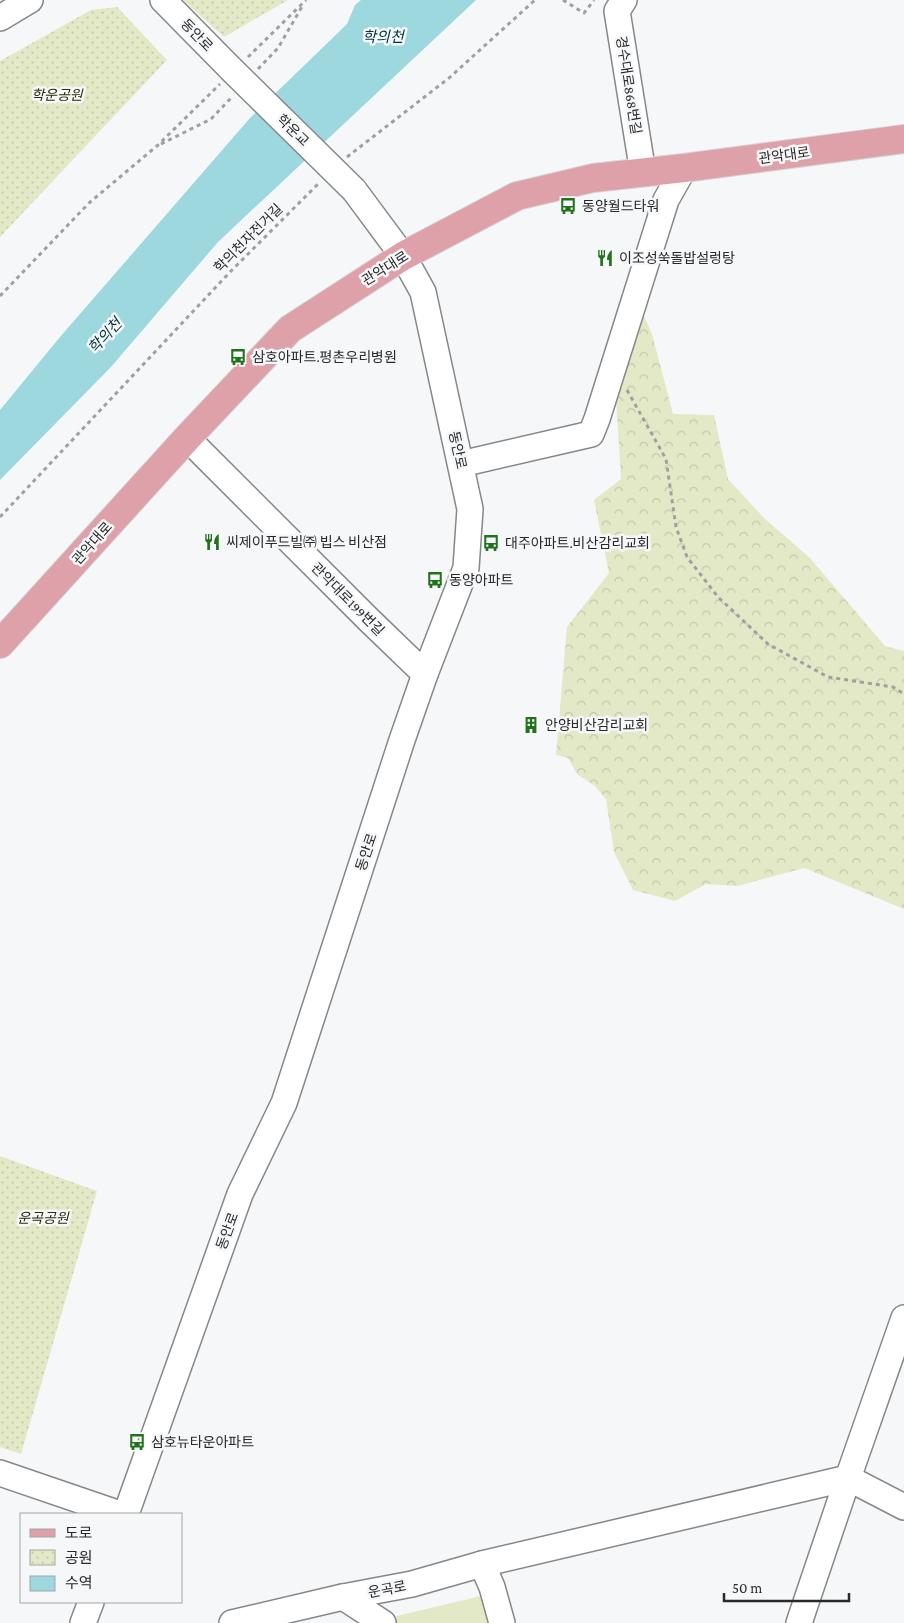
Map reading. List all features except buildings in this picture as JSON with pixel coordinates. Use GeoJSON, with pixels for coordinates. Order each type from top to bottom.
{"type":"FeatureCollection","features":[{"type":"Feature","properties":{"kind":"main road","name":"관악대로"},"geometry":{"type":"LineString","coordinates":[[0,644],[187,438],[290,329],[403,256],[517,196],[593,178],[904,139]]}},
{"type":"Feature","properties":{"kind":"street"},"geometry":{"type":"LineString","coordinates":[[0,18],[30,0]]}},
{"type":"Feature","properties":{"kind":"street","name":"동안로"},"geometry":{"type":"LineString","coordinates":[[164,0],[235,69]]}},
{"type":"Feature","properties":{"kind":"street","name":"경수대로868번길"},"geometry":{"type":"LineString","coordinates":[[624,0],[617,11],[643,173]]}},
{"type":"Feature","properties":{"kind":"street","name":"학운교"},"geometry":{"type":"LineString","coordinates":[[235,69],[354,190]]}},
{"type":"Feature","properties":{"kind":"street"},"geometry":{"type":"LineString","coordinates":[[461,464],[591,434],[666,200],[684,168]]}},
{"type":"Feature","properties":{"kind":"street","name":"동안로"},"geometry":{"type":"LineString","coordinates":[[126,1513],[240,1194],[284,1103],[402,740],[466,568],[470,509],[423,292],[403,256],[354,190]]}},
{"type":"Feature","properties":{"kind":"street","name":"관악대로199번길"},"geometry":{"type":"LineString","coordinates":[[187,438],[368,620],[425,674]]}},
{"type":"Feature","properties":{"kind":"street"},"geometry":{"type":"LineString","coordinates":[[799,1623],[904,1318]]}},
{"type":"Feature","properties":{"kind":"street"},"geometry":{"type":"LineString","coordinates":[[0,1473],[117,1513]]}},
{"type":"Feature","properties":{"kind":"street"},"geometry":{"type":"LineString","coordinates":[[848,1478],[904,1507]]}},
{"type":"Feature","properties":{"kind":"street","name":"운곡로"},"geometry":{"type":"LineString","coordinates":[[232,1623],[343,1597],[412,1584],[482,1564],[848,1478]]}},
{"type":"Feature","properties":{"kind":"street"},"geometry":{"type":"LineString","coordinates":[[482,1564],[492,1587],[502,1623]]}},
{"type":"Feature","properties":{"kind":"street"},"geometry":{"type":"LineString","coordinates":[[343,1597],[383,1623]]}},
{"type":"Feature","properties":{"kind":"street"},"geometry":{"type":"LineString","coordinates":[[83,1623],[91,1603]]}},
{"type":"Feature","properties":{"kind":"path"},"geometry":{"type":"LineString","coordinates":[[0,296],[89,203],[158,145],[306,0]]}},
{"type":"Feature","properties":{"kind":"path"},"geometry":{"type":"LineString","coordinates":[[341,162],[448,78],[535,0]]}},
{"type":"Feature","properties":{"kind":"path"},"geometry":{"type":"LineString","coordinates":[[563,0],[584,12],[594,0]]}},
{"type":"Feature","properties":{"kind":"path","name":"학의천자전거길"},"geometry":{"type":"LineString","coordinates":[[0,517],[230,272],[320,182]]}},
{"type":"Feature","properties":{"kind":"path"},"geometry":{"type":"LineString","coordinates":[[613,368],[639,409],[666,459],[676,528],[687,557],[718,597],[768,644],[828,677],[892,687],[904,694]]}},
{"type":"Feature","properties":{"kind":"green space"},"geometry":{"type":"Polygon","coordinates":[[[183,0],[288,0],[224,37],[183,0]]]}},
{"type":"Feature","properties":{"kind":"green space","name":"학운공원"},"geometry":{"type":"Polygon","coordinates":[[[117,7],[167,60],[0,237],[0,61],[91,10],[117,7]]]}},
{"type":"Feature","properties":{"kind":"green space"},"geometry":{"type":"Polygon","coordinates":[[[644,316],[652,334],[673,414],[714,415],[728,479],[764,518],[810,558],[885,646],[904,651],[904,909],[804,868],[737,886],[706,884],[675,901],[633,890],[614,852],[606,799],[595,786],[577,774],[568,758],[556,755],[567,627],[609,573],[594,500],[621,479],[615,382],[644,316]]]}},
{"type":"Feature","properties":{"kind":"green space","name":"운곡공원"},"geometry":{"type":"Polygon","coordinates":[[[0,1156],[97,1191],[21,1454],[0,1447],[0,1156]]]}},
{"type":"Feature","properties":{"kind":"green space"},"geometry":{"type":"Polygon","coordinates":[[[481,1596],[492,1602],[496,1623],[367,1623],[481,1596]]]}},
{"type":"Feature","properties":{"kind":"water","name":"학의천"},"geometry":{"type":"Polygon","coordinates":[[[361,0],[476,0],[218,242],[111,367],[0,480],[0,410],[60,337],[250,118],[347,24],[355,5],[361,0]]]}},
{"type":"Feature","properties":{"kind":"place","name":"동양월드타워"},"geometry":{"type":"Point","coordinates":[568,206]}},
{"type":"Feature","properties":{"kind":"place","name":"이조성쑥돌밥설렁탕"},"geometry":{"type":"Point","coordinates":[605,258]}},
{"type":"Feature","properties":{"kind":"place","name":"삼호아파트.평촌우리병원"},"geometry":{"type":"Point","coordinates":[238,357]}},
{"type":"Feature","properties":{"kind":"place","name":"씨제이푸드빌㈜ 빕스 비산점"},"geometry":{"type":"Point","coordinates":[212,542]}},
{"type":"Feature","properties":{"kind":"place","name":"대주아파트.비산감리교회"},"geometry":{"type":"Point","coordinates":[491,543]}},
{"type":"Feature","properties":{"kind":"place","name":"동양아파트"},"geometry":{"type":"Point","coordinates":[435,580]}},
{"type":"Feature","properties":{"kind":"place","name":"안양비산감리교회"},"geometry":{"type":"Point","coordinates":[531,725]}},
{"type":"Feature","properties":{"kind":"place","name":"삼호뉴타운아파트"},"geometry":{"type":"Point","coordinates":[137,1442]}}]}
